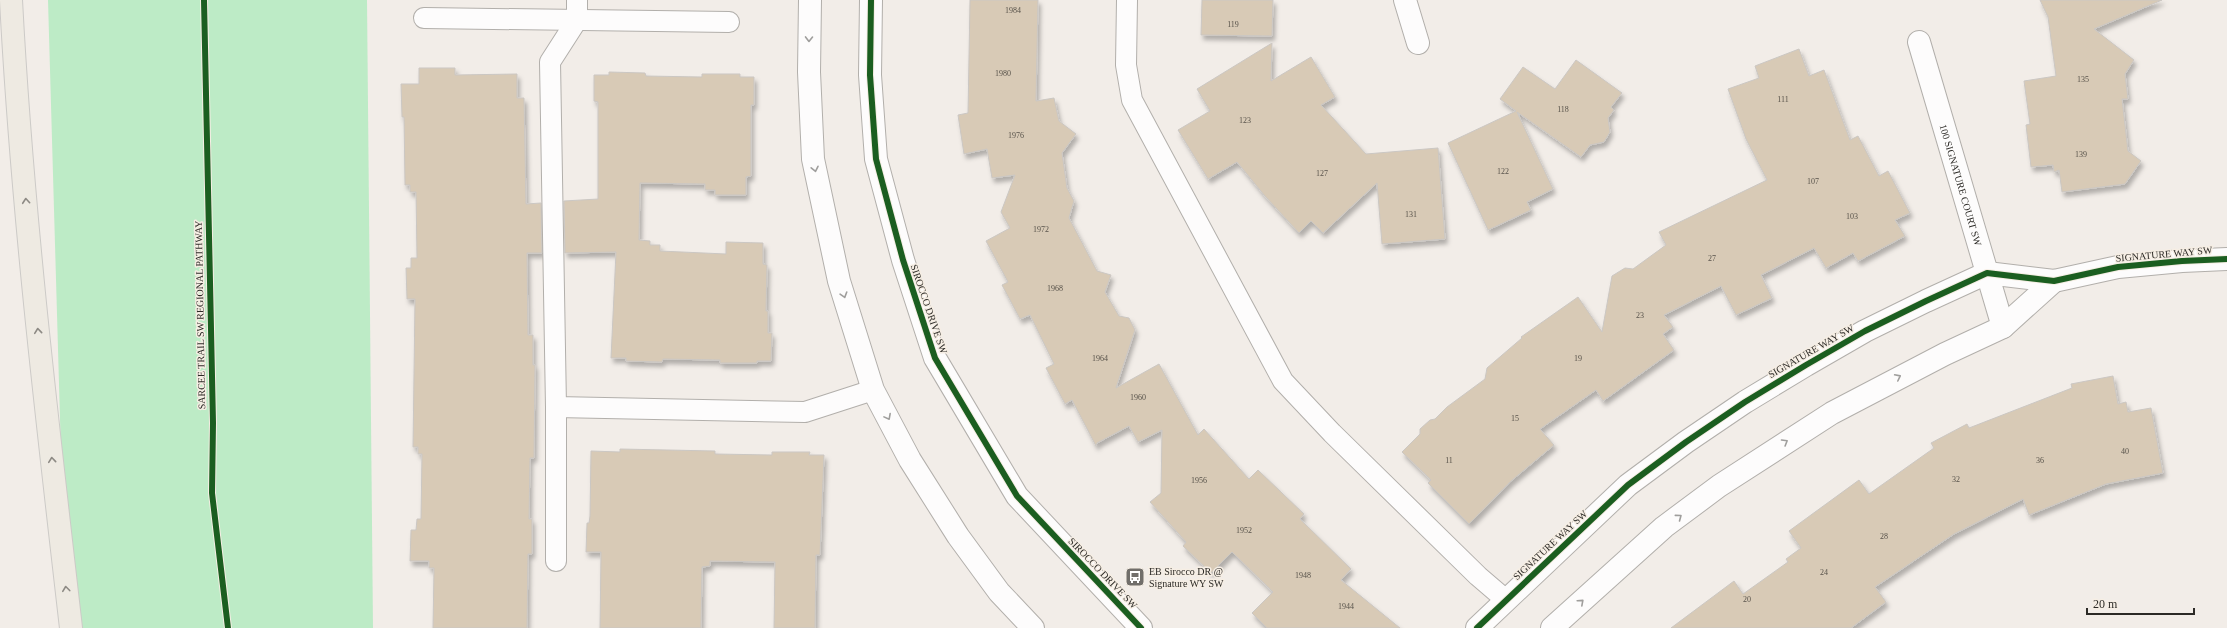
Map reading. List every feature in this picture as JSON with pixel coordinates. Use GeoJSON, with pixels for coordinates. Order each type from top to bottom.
{"type":"FeatureCollection","features":[{"type":"Feature","properties":{"kind":"highway"},"geometry":{"type":"LineString","coordinates":[[11,0],[15,78],[34,298],[71,628]]}},
{"type":"Feature","properties":{"kind":"street"},"geometry":{"type":"LineString","coordinates":[[810,0],[809,72],[813,160],[839,281],[873,390],[910,460],[958,536],[999,592],[1033,628]]}},
{"type":"Feature","properties":{"kind":"street","name":"SIROCCO DRIVE SW"},"geometry":{"type":"LineString","coordinates":[[871,0],[870,75],[876,159],[902,260],[935,358],[1017,496],[1141,628]]}},
{"type":"Feature","properties":{"kind":"street"},"geometry":{"type":"LineString","coordinates":[[1405,0],[1418,43]]}},
{"type":"Feature","properties":{"kind":"street","name":"100 SIGNATURE COURT SW"},"geometry":{"type":"LineString","coordinates":[[1919,42],[2003,327]]}},
{"type":"Feature","properties":{"kind":"street","name":"SIGNATURE WAY SW"},"geometry":{"type":"LineString","coordinates":[[1477,628],[1628,485],[1745,402],[1865,331],[1987,273],[2054,281],[2118,267],[2182,261],[2227,259]]}},
{"type":"Feature","properties":{"kind":"street","name":"SIGNATURE WAY SW"},"geometry":{"type":"LineString","coordinates":[[1552,628],[1664,527],[1719,486],[1775,449],[1888,382],[2003,327],[2054,281]]}},
{"type":"Feature","properties":{"kind":"lane"},"geometry":{"type":"LineString","coordinates":[[556,561],[556,407],[550,62],[577,20],[577,0]]}},
{"type":"Feature","properties":{"kind":"lane"},"geometry":{"type":"LineString","coordinates":[[1127,0],[1126,65],[1132,100],[1284,381],[1332,433],[1478,576],[1506,600]]}},
{"type":"Feature","properties":{"kind":"lane"},"geometry":{"type":"LineString","coordinates":[[424,18],[729,22]]}},
{"type":"Feature","properties":{"kind":"lane"},"geometry":{"type":"LineString","coordinates":[[556,407],[805,412],[873,390]]}},
{"type":"Feature","properties":{"kind":"green space"},"geometry":{"type":"Polygon","coordinates":[[[48,0],[367,0],[373,628],[66,628],[48,0]]]}},
{"type":"Feature","properties":{"kind":"building"},"geometry":{"type":"Polygon","coordinates":[[[970,0],[1038,0],[1036,101],[1054,98],[1059,121],[1076,134],[1062,153],[1067,188],[1074,201],[1069,218],[1097,271],[1111,275],[1105,292],[1119,316],[1129,318],[1135,330],[1116,388],[1159,364],[1198,435],[1204,429],[1249,479],[1258,470],[1304,514],[1300,519],[1351,569],[1341,580],[1400,628],[1267,628],[1252,613],[1273,592],[1232,552],[1211,573],[1183,546],[1186,542],[1150,502],[1161,493],[1162,430],[1138,442],[1129,426],[1097,443],[1096,446],[1072,400],[1065,404],[1046,368],[1054,364],[1030,315],[1020,319],[1002,285],[1008,282],[986,241],[1010,228],[1001,212],[1015,175],[992,178],[987,149],[964,154],[958,115],[968,113],[970,0]]]}},
{"type":"Feature","properties":{"kind":"building"},"geometry":{"type":"Polygon","coordinates":[[[1202,0],[1273,0],[1272,36],[1201,35],[1202,0]]]}},
{"type":"Feature","properties":{"kind":"building"},"geometry":{"type":"Polygon","coordinates":[[[2040,0],[2162,0],[2094,29],[2134,60],[2125,74],[2128,99],[2122,99],[2128,151],[2141,161],[2125,184],[2062,192],[2059,170],[2054,172],[2053,165],[2031,167],[2026,125],[2030,124],[2024,81],[2056,76],[2048,17],[2040,0]]]}},
{"type":"Feature","properties":{"kind":"building"},"geometry":{"type":"Polygon","coordinates":[[[1272,43],[1271,81],[1311,57],[1335,97],[1321,105],[1366,154],[1438,148],[1445,239],[1382,244],[1377,183],[1323,233],[1311,221],[1299,233],[1264,195],[1237,162],[1208,179],[1178,130],[1210,111],[1197,89],[1272,43]]]}},
{"type":"Feature","properties":{"kind":"building"},"geometry":{"type":"Polygon","coordinates":[[[1799,49],[1809,76],[1824,70],[1850,140],[1858,136],[1879,176],[1888,171],[1910,213],[1895,220],[1905,236],[1858,261],[1853,253],[1826,268],[1814,248],[1761,275],[1772,298],[1736,315],[1721,286],[1664,315],[1673,327],[1663,334],[1674,350],[1603,401],[1596,390],[1540,429],[1554,445],[1511,481],[1469,524],[1428,483],[1431,480],[1402,452],[1420,434],[1420,429],[1430,420],[1435,419],[1447,407],[1485,379],[1487,368],[1522,338],[1521,337],[1578,297],[1602,332],[1612,276],[1625,268],[1633,269],[1666,245],[1659,232],[1767,180],[1746,139],[1728,89],[1759,78],[1755,66],[1799,49]]]}},
{"type":"Feature","properties":{"kind":"building"},"geometry":{"type":"Polygon","coordinates":[[[1576,60],[1622,93],[1611,107],[1614,110],[1608,118],[1610,132],[1604,142],[1590,145],[1581,157],[1517,112],[1553,189],[1527,202],[1531,210],[1488,230],[1448,143],[1516,111],[1500,99],[1523,67],[1555,89],[1576,60]]]}},
{"type":"Feature","properties":{"kind":"building"},"geometry":{"type":"Polygon","coordinates":[[[419,68],[455,68],[455,75],[517,74],[517,98],[524,98],[526,204],[541,203],[542,253],[527,253],[528,335],[533,335],[533,365],[535,365],[534,458],[530,458],[529,519],[532,519],[532,554],[528,554],[527,628],[433,628],[434,568],[429,568],[429,561],[410,561],[411,530],[416,530],[417,519],[421,519],[422,454],[418,454],[418,447],[413,447],[415,299],[407,299],[406,268],[411,268],[411,258],[417,258],[416,192],[410,192],[410,185],[405,185],[404,117],[402,117],[401,84],[419,84],[419,68]]]}},
{"type":"Feature","properties":{"kind":"building"},"geometry":{"type":"Polygon","coordinates":[[[609,72],[645,73],[646,76],[702,77],[702,74],[740,74],[740,77],[754,77],[754,105],[751,105],[751,176],[746,177],[746,195],[715,195],[715,190],[705,190],[705,184],[640,183],[639,240],[650,241],[650,245],[660,245],[660,251],[726,254],[726,242],[763,243],[763,264],[767,265],[766,311],[768,311],[768,333],[772,333],[771,361],[757,361],[757,363],[720,363],[720,360],[663,359],[662,362],[626,361],[626,358],[611,358],[616,252],[565,253],[564,201],[598,199],[598,102],[594,101],[594,75],[609,75],[609,72]]]}},
{"type":"Feature","properties":{"kind":"building"},"geometry":{"type":"Polygon","coordinates":[[[2113,376],[2118,404],[2126,402],[2128,412],[2151,408],[2163,473],[2106,484],[2029,515],[2023,499],[1954,534],[1875,587],[1886,602],[1851,628],[1671,628],[1734,581],[1743,594],[1788,562],[1786,559],[1801,548],[1789,531],[1859,480],[1869,494],[1934,448],[1931,443],[1967,424],[1969,428],[2072,388],[2071,384],[2113,376]]]}},
{"type":"Feature","properties":{"kind":"building"},"geometry":{"type":"Polygon","coordinates":[[[620,449],[715,451],[715,454],[772,455],[772,452],[810,452],[809,455],[824,455],[820,555],[816,555],[815,628],[774,628],[775,562],[710,561],[710,566],[702,567],[701,628],[600,628],[601,552],[586,552],[587,523],[589,523],[590,516],[591,451],[620,452],[620,449]]]}},
{"type":"Feature","properties":{"kind":"cycle path","name":"SARCEE TRAIL SW REGIONAL PATHWAY"},"geometry":{"type":"LineString","coordinates":[[204,0],[213,423],[212,493],[228,628]]}},
{"type":"Feature","properties":{"kind":"cycle path"},"geometry":{"type":"LineString","coordinates":[[871,0],[870,75],[876,159],[903,260],[935,358],[1017,496],[1141,628]]}},
{"type":"Feature","properties":{"kind":"cycle path"},"geometry":{"type":"LineString","coordinates":[[1477,628],[1628,485],[1686,442],[1745,402],[1865,331],[1987,273],[2054,281],[2118,267],[2182,261],[2227,259]]}},
{"type":"Feature","properties":{"kind":"place","name":"EB Sirocco DR @ Signature WY SW"},"geometry":{"type":"Point","coordinates":[1135,577]}}]}
